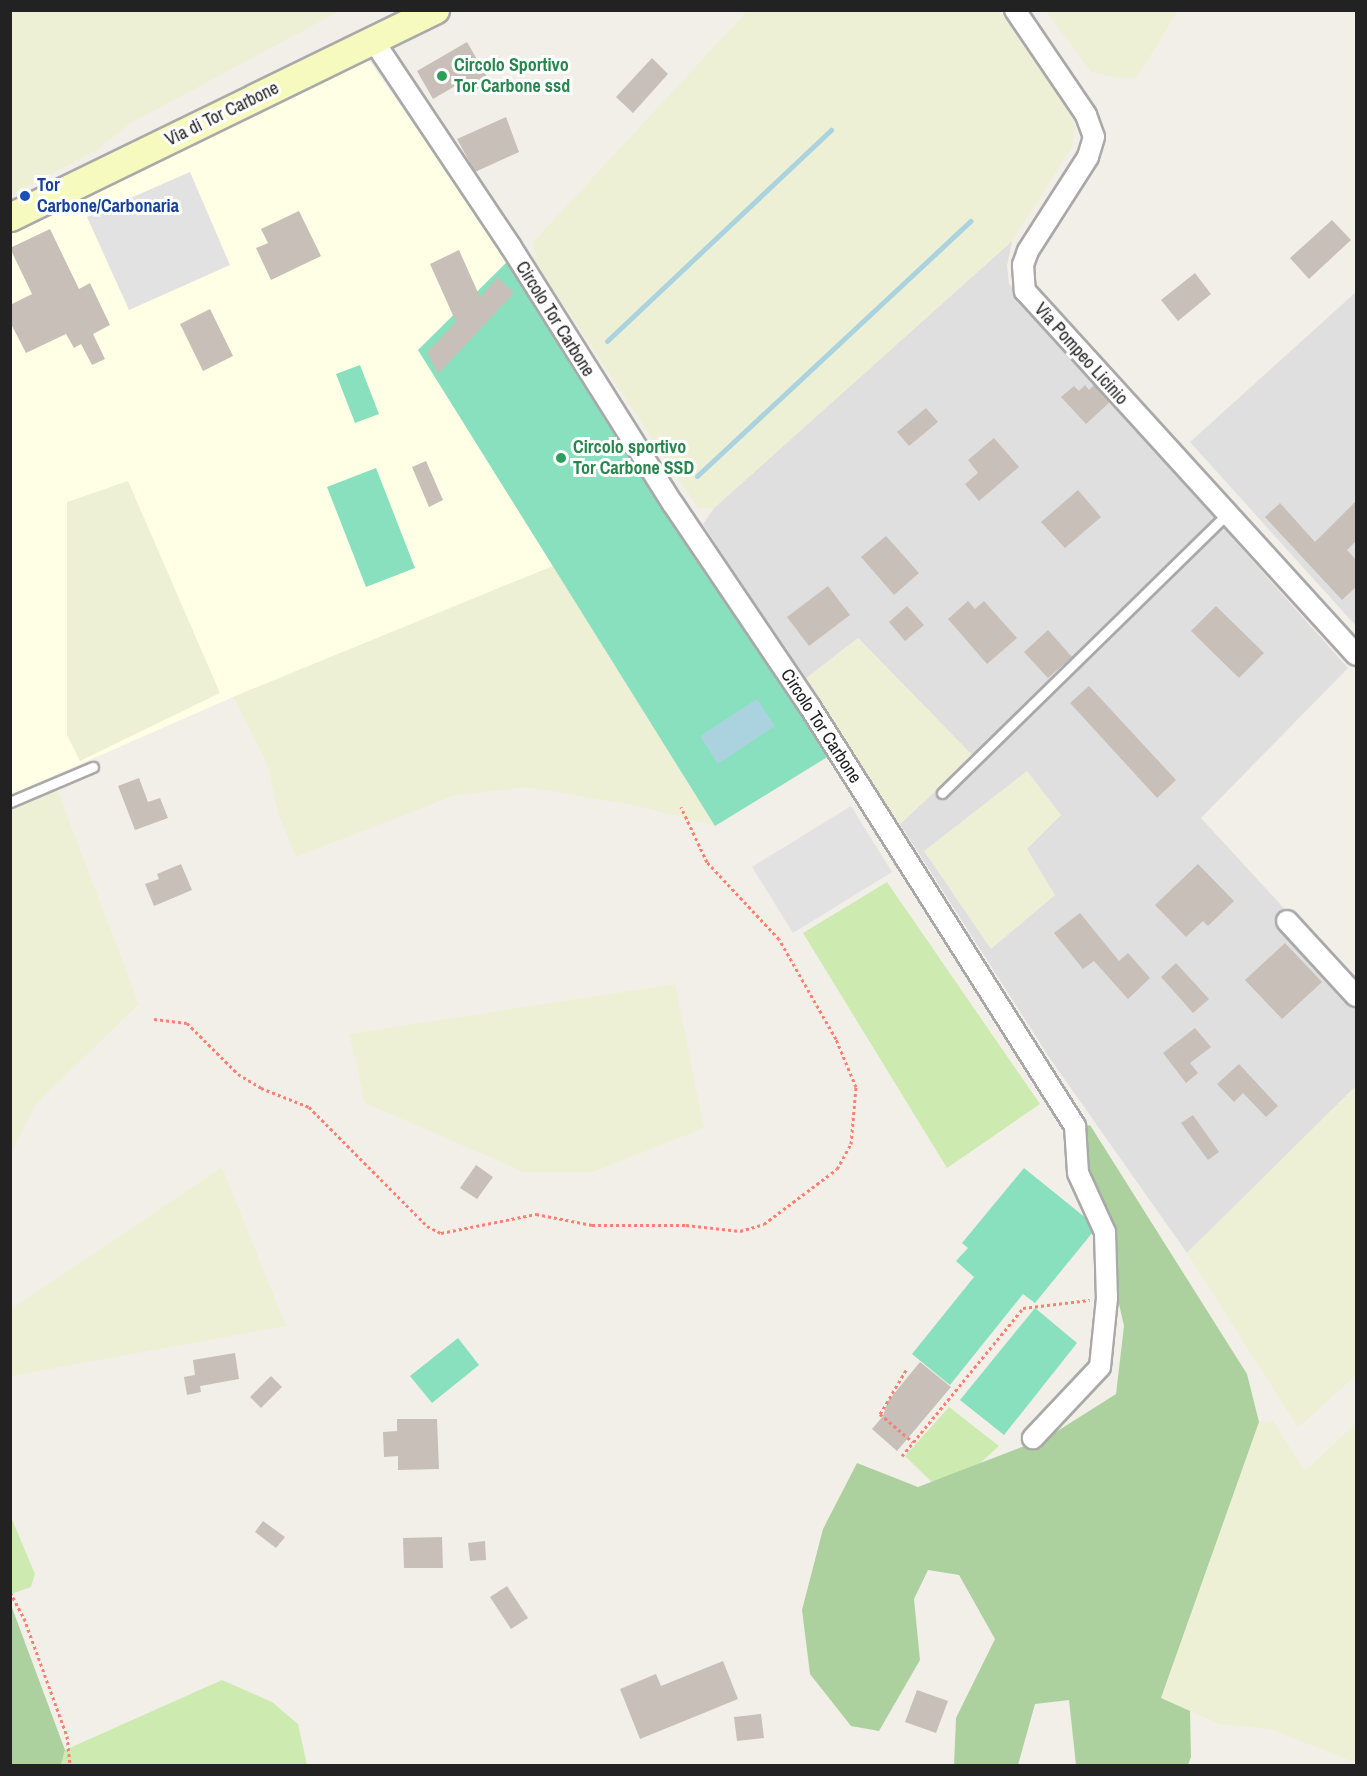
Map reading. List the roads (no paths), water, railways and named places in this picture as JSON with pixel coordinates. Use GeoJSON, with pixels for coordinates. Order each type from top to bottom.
{"type":"FeatureCollection","features":[{"type":"Feature","properties":{"kind":"main road","name":"Via di Tor Carbone"},"geometry":{"type":"LineString","coordinates":[[10,217],[435,10]]}},
{"type":"Feature","properties":{"kind":"street","name":"Via Pompeo Licinio"},"geometry":{"type":"LineString","coordinates":[[1015,10],[1086,115],[1094,137],[1088,157],[1028,251],[1023,265],[1025,291],[1356,655]]}},
{"type":"Feature","properties":{"kind":"street","name":"Circolo Tor Carbone"},"geometry":{"type":"LineString","coordinates":[[373,40],[510,248],[672,504],[810,707],[1075,1126],[1078,1173],[1105,1232],[1107,1298],[1100,1367],[1033,1438]]}},
{"type":"Feature","properties":{"kind":"street"},"geometry":{"type":"LineString","coordinates":[[1287,921],[1356,996]]}},
{"type":"Feature","properties":{"kind":"lane"},"geometry":{"type":"LineString","coordinates":[[942,793],[1227,514]]}},
{"type":"Feature","properties":{"kind":"lane"},"geometry":{"type":"LineString","coordinates":[[10,802],[93,767]]}},
{"type":"Feature","properties":{"kind":"water"},"geometry":{"type":"Polygon","coordinates":[[[757,699],[775,726],[718,764],[700,736],[757,699]]]}},
{"type":"Feature","properties":{"kind":"waterway"},"geometry":{"type":"LineString","coordinates":[[607,341],[831,130]]}},
{"type":"Feature","properties":{"kind":"waterway"},"geometry":{"type":"LineString","coordinates":[[697,476],[970,221]]}},
{"type":"Feature","properties":{"kind":"place","name":"Circolo Sportivo Tor Carbone ssd"},"geometry":{"type":"Point","coordinates":[442,76]}},
{"type":"Feature","properties":{"kind":"place","name":"Tor Carbone/Carbonaria"},"geometry":{"type":"Point","coordinates":[25,196]}},
{"type":"Feature","properties":{"kind":"place","name":"Circolo sportivo Tor Carbone SSD"},"geometry":{"type":"Point","coordinates":[561,458]}}]}
